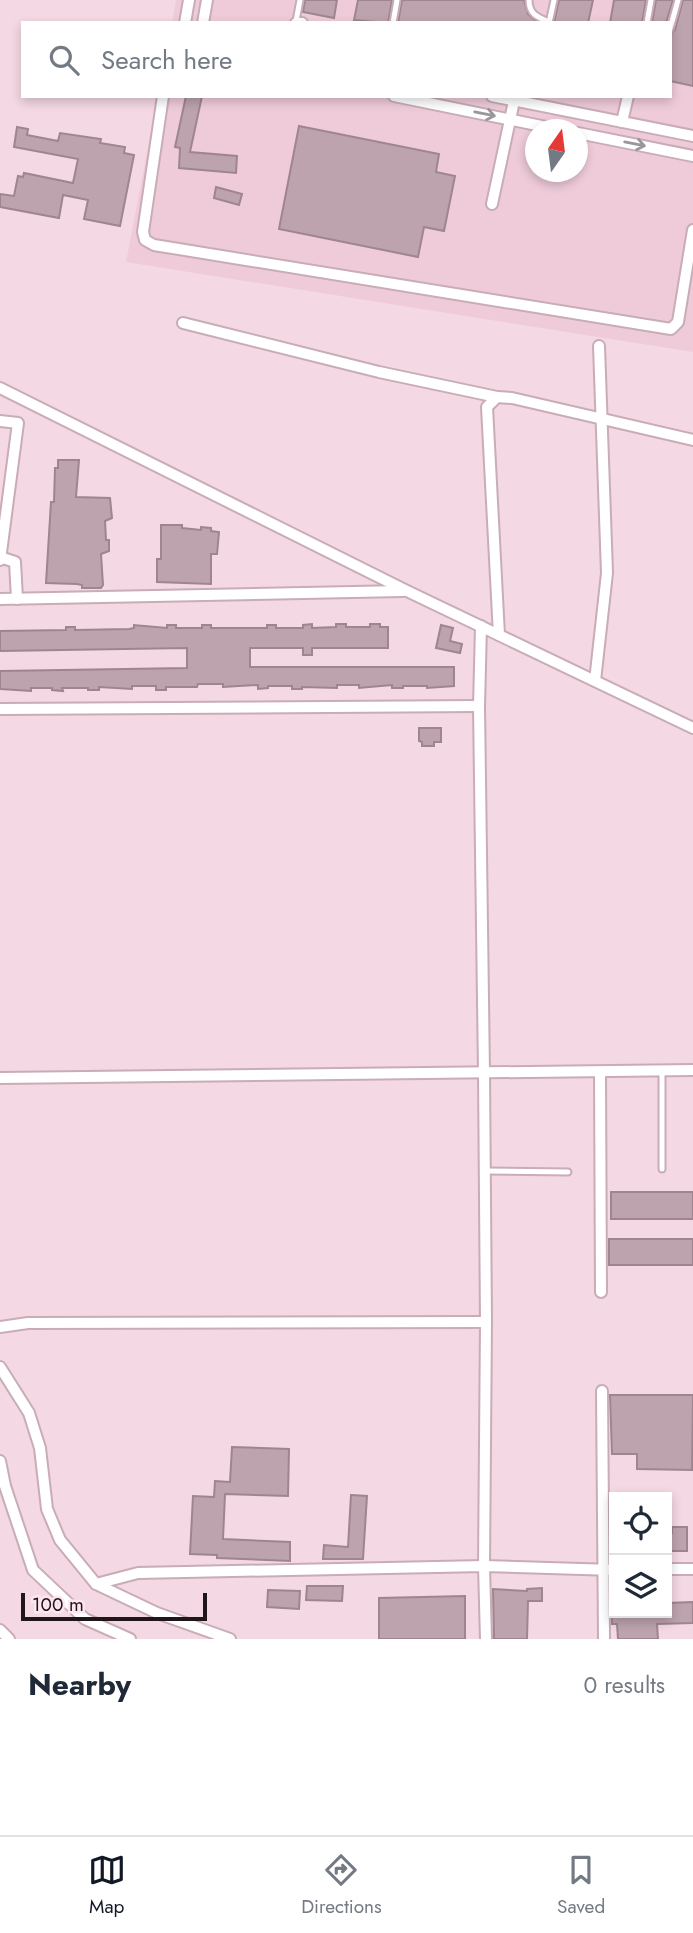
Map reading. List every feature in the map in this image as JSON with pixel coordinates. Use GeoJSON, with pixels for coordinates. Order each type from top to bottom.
{"type":"FeatureCollection","features":[{"type":"Feature","properties":{"kind":"street"},"geometry":{"type":"LineString","coordinates":[[185,21],[190,0]]}},
{"type":"Feature","properties":{"kind":"street"},"geometry":{"type":"LineString","coordinates":[[203,21],[207,0]]}},
{"type":"Feature","properties":{"kind":"street"},"geometry":{"type":"LineString","coordinates":[[163,98],[144,232],[145,240],[154,245],[671,329],[678,321],[693,230]]}},
{"type":"Feature","properties":{"kind":"street"},"geometry":{"type":"LineString","coordinates":[[404,98],[525,122]]}},
{"type":"Feature","properties":{"kind":"street"},"geometry":{"type":"LineString","coordinates":[[501,98],[693,136]]}},
{"type":"Feature","properties":{"kind":"street"},"geometry":{"type":"LineString","coordinates":[[622,122],[628,98]]}},
{"type":"Feature","properties":{"kind":"street"},"geometry":{"type":"LineString","coordinates":[[492,204],[514,101]]}},
{"type":"Feature","properties":{"kind":"street"},"geometry":{"type":"LineString","coordinates":[[588,135],[693,156]]}},
{"type":"Feature","properties":{"kind":"street"},"geometry":{"type":"LineString","coordinates":[[183,323],[379,372],[512,398],[693,440]]}},
{"type":"Feature","properties":{"kind":"street"},"geometry":{"type":"LineString","coordinates":[[595,681],[607,573],[599,346]]}},
{"type":"Feature","properties":{"kind":"street"},"geometry":{"type":"LineString","coordinates":[[0,388],[407,591],[693,728]]}},
{"type":"Feature","properties":{"kind":"street"},"geometry":{"type":"LineString","coordinates":[[497,397],[487,407],[499,635]]}},
{"type":"Feature","properties":{"kind":"street"},"geometry":{"type":"LineString","coordinates":[[0,421],[18,423],[0,559],[15,562],[18,599]]}},
{"type":"Feature","properties":{"kind":"street"},"geometry":{"type":"LineString","coordinates":[[0,599],[407,591]]}},
{"type":"Feature","properties":{"kind":"street"},"geometry":{"type":"LineString","coordinates":[[481,626],[479,706],[485,1171],[486,1639]]}},
{"type":"Feature","properties":{"kind":"street"},"geometry":{"type":"LineString","coordinates":[[0,709],[479,706]]}},
{"type":"Feature","properties":{"kind":"street"},"geometry":{"type":"LineString","coordinates":[[0,1078],[693,1070]]}},
{"type":"Feature","properties":{"kind":"street"},"geometry":{"type":"LineString","coordinates":[[600,1073],[601,1292]]}},
{"type":"Feature","properties":{"kind":"street"},"geometry":{"type":"LineString","coordinates":[[0,1327],[28,1323],[486,1322]]}},
{"type":"Feature","properties":{"kind":"street"},"geometry":{"type":"LineString","coordinates":[[0,1367],[29,1413],[40,1448],[47,1509],[60,1540],[96,1584],[157,1614],[230,1639]]}},
{"type":"Feature","properties":{"kind":"street"},"geometry":{"type":"LineString","coordinates":[[602,1391],[609,1570],[604,1639]]}},
{"type":"Feature","properties":{"kind":"street"},"geometry":{"type":"LineString","coordinates":[[0,1461],[5,1486],[33,1570],[85,1619],[130,1639]]}},
{"type":"Feature","properties":{"kind":"street"},"geometry":{"type":"LineString","coordinates":[[96,1584],[138,1573],[484,1566],[609,1570]]}},
{"type":"Feature","properties":{"kind":"street"},"geometry":{"type":"LineString","coordinates":[[672,1569],[693,1569]]}},
{"type":"Feature","properties":{"kind":"street"},"geometry":{"type":"LineString","coordinates":[[0,1632],[8,1639]]}},
{"type":"Feature","properties":{"kind":"lane"},"geometry":{"type":"LineString","coordinates":[[298,21],[300,0]]}},
{"type":"Feature","properties":{"kind":"lane"},"geometry":{"type":"LineString","coordinates":[[393,21],[397,0]]}},
{"type":"Feature","properties":{"kind":"lane"},"geometry":{"type":"LineString","coordinates":[[529,0],[529,8],[534,15],[547,21]]}},
{"type":"Feature","properties":{"kind":"lane"},"geometry":{"type":"LineString","coordinates":[[549,21],[554,0]]}},
{"type":"Feature","properties":{"kind":"lane"},"geometry":{"type":"LineString","coordinates":[[647,21],[651,0]]}},
{"type":"Feature","properties":{"kind":"lane"},"geometry":{"type":"LineString","coordinates":[[672,22],[678,0]]}},
{"type":"Feature","properties":{"kind":"lane"},"geometry":{"type":"LineString","coordinates":[[662,1071],[662,1169]]}},
{"type":"Feature","properties":{"kind":"lane"},"geometry":{"type":"LineString","coordinates":[[485,1171],[568,1172]]}},
{"type":"Feature","properties":{"kind":"shaded area"},"geometry":{"type":"Polygon","coordinates":[[[176,0],[693,0],[693,352],[126,262],[158,98],[672,98],[672,21],[172,21],[176,0]]]}},
{"type":"Feature","properties":{"kind":"building"},"geometry":{"type":"Polygon","coordinates":[[[305,0],[337,0],[334,18],[303,12],[305,0]]]}},
{"type":"Feature","properties":{"kind":"building"},"geometry":{"type":"Polygon","coordinates":[[[358,0],[392,0],[388,21],[354,20],[358,0]]]}},
{"type":"Feature","properties":{"kind":"building"},"geometry":{"type":"Polygon","coordinates":[[[402,0],[524,0],[528,14],[536,21],[398,21],[402,0]]]}},
{"type":"Feature","properties":{"kind":"building"},"geometry":{"type":"Polygon","coordinates":[[[559,0],[593,0],[588,21],[554,21],[559,0]]]}},
{"type":"Feature","properties":{"kind":"building"},"geometry":{"type":"Polygon","coordinates":[[[614,0],[646,0],[642,21],[610,21],[614,0]]]}},
{"type":"Feature","properties":{"kind":"building"},"geometry":{"type":"Polygon","coordinates":[[[656,0],[673,0],[667,21],[652,21],[656,0]]]}},
{"type":"Feature","properties":{"kind":"building"},"geometry":{"type":"Polygon","coordinates":[[[683,0],[693,0],[693,86],[672,81],[672,32],[683,0]]]}},
{"type":"Feature","properties":{"kind":"building"},"geometry":{"type":"Polygon","coordinates":[[[186,98],[202,98],[190,152],[237,156],[236,173],[179,168],[180,148],[175,147],[186,98]]]}},
{"type":"Feature","properties":{"kind":"building"},"geometry":{"type":"Polygon","coordinates":[[[299,126],[439,154],[436,172],[455,176],[444,231],[424,227],[418,257],[279,229],[299,126]]]}},
{"type":"Feature","properties":{"kind":"building"},"geometry":{"type":"Polygon","coordinates":[[[17,127],[28,129],[27,135],[58,141],[60,133],[101,139],[100,143],[125,147],[124,153],[134,155],[120,226],[84,219],[88,200],[63,195],[59,218],[0,207],[0,194],[14,196],[18,176],[23,177],[24,173],[73,183],[78,159],[14,147],[17,127]]]}},
{"type":"Feature","properties":{"kind":"building"},"geometry":{"type":"Polygon","coordinates":[[[216,187],[242,194],[239,205],[214,198],[216,187]]]}},
{"type":"Feature","properties":{"kind":"building"},"geometry":{"type":"Polygon","coordinates":[[[58,460],[79,460],[76,497],[110,498],[112,518],[105,521],[109,551],[101,554],[101,588],[46,583],[51,502],[54,502],[55,468],[58,468],[58,460]]]}},
{"type":"Feature","properties":{"kind":"building"},"geometry":{"type":"Polygon","coordinates":[[[161,525],[182,525],[182,528],[201,530],[201,527],[211,528],[211,531],[219,532],[217,554],[211,554],[211,584],[157,582],[157,559],[161,559],[161,525]]]}},
{"type":"Feature","properties":{"kind":"building"},"geometry":{"type":"Polygon","coordinates":[[[312,624],[312,628],[336,627],[336,624],[346,624],[346,627],[370,627],[370,624],[380,624],[380,627],[388,627],[388,648],[312,648],[312,655],[303,655],[303,648],[250,648],[250,667],[454,667],[454,686],[392,688],[392,685],[359,688],[359,685],[337,685],[337,688],[292,689],[292,686],[268,686],[258,689],[258,685],[223,687],[223,684],[198,684],[197,687],[166,687],[166,690],[156,690],[156,686],[132,686],[132,689],[99,687],[99,690],[62,688],[63,691],[52,688],[31,688],[31,691],[0,689],[0,671],[187,668],[187,648],[0,651],[0,631],[66,630],[66,627],[75,627],[75,630],[129,629],[134,628],[134,625],[167,628],[167,625],[176,625],[176,628],[202,628],[202,625],[211,625],[211,628],[267,628],[267,625],[276,625],[276,628],[303,628],[303,625],[312,624]]]}},
{"type":"Feature","properties":{"kind":"building"},"geometry":{"type":"Polygon","coordinates":[[[441,625],[453,628],[450,641],[462,644],[460,653],[436,648],[441,625]]]}},
{"type":"Feature","properties":{"kind":"building"},"geometry":{"type":"Polygon","coordinates":[[[419,728],[441,728],[441,742],[434,742],[434,746],[422,746],[419,741],[419,728]]]}},
{"type":"Feature","properties":{"kind":"building"},"geometry":{"type":"Polygon","coordinates":[[[611,1192],[693,1192],[693,1219],[611,1219],[611,1192]]]}},
{"type":"Feature","properties":{"kind":"building"},"geometry":{"type":"Polygon","coordinates":[[[609,1239],[693,1239],[693,1265],[609,1265],[609,1239]]]}},
{"type":"Feature","properties":{"kind":"building"},"geometry":{"type":"Polygon","coordinates":[[[610,1395],[693,1395],[692,1470],[637,1469],[637,1454],[612,1454],[610,1395]]]}},
{"type":"Feature","properties":{"kind":"building"},"geometry":{"type":"Polygon","coordinates":[[[232,1447],[289,1449],[288,1496],[225,1494],[223,1539],[290,1542],[290,1561],[217,1558],[217,1555],[190,1554],[193,1496],[214,1497],[215,1481],[230,1482],[232,1447]]]}},
{"type":"Feature","properties":{"kind":"building"},"geometry":{"type":"Polygon","coordinates":[[[351,1495],[367,1496],[363,1559],[323,1559],[324,1545],[348,1547],[351,1495]]]}},
{"type":"Feature","properties":{"kind":"building"},"geometry":{"type":"Polygon","coordinates":[[[672,1527],[687,1527],[687,1551],[672,1551],[672,1527]]]}},
{"type":"Feature","properties":{"kind":"building"},"geometry":{"type":"Polygon","coordinates":[[[307,1586],[343,1586],[342,1601],[306,1600],[307,1586]]]}},
{"type":"Feature","properties":{"kind":"building"},"geometry":{"type":"Polygon","coordinates":[[[542,1588],[542,1601],[528,1601],[527,1639],[494,1639],[493,1589],[527,1591],[542,1588]]]}},
{"type":"Feature","properties":{"kind":"building"},"geometry":{"type":"Polygon","coordinates":[[[268,1590],[300,1591],[299,1609],[267,1607],[268,1590]]]}},
{"type":"Feature","properties":{"kind":"building"},"geometry":{"type":"Polygon","coordinates":[[[465,1596],[465,1639],[379,1639],[379,1598],[465,1596]]]}},
{"type":"Feature","properties":{"kind":"building"},"geometry":{"type":"Polygon","coordinates":[[[693,1602],[693,1623],[657,1624],[658,1639],[618,1639],[617,1624],[612,1624],[612,1618],[672,1618],[672,1603],[693,1602]]]}}]}
